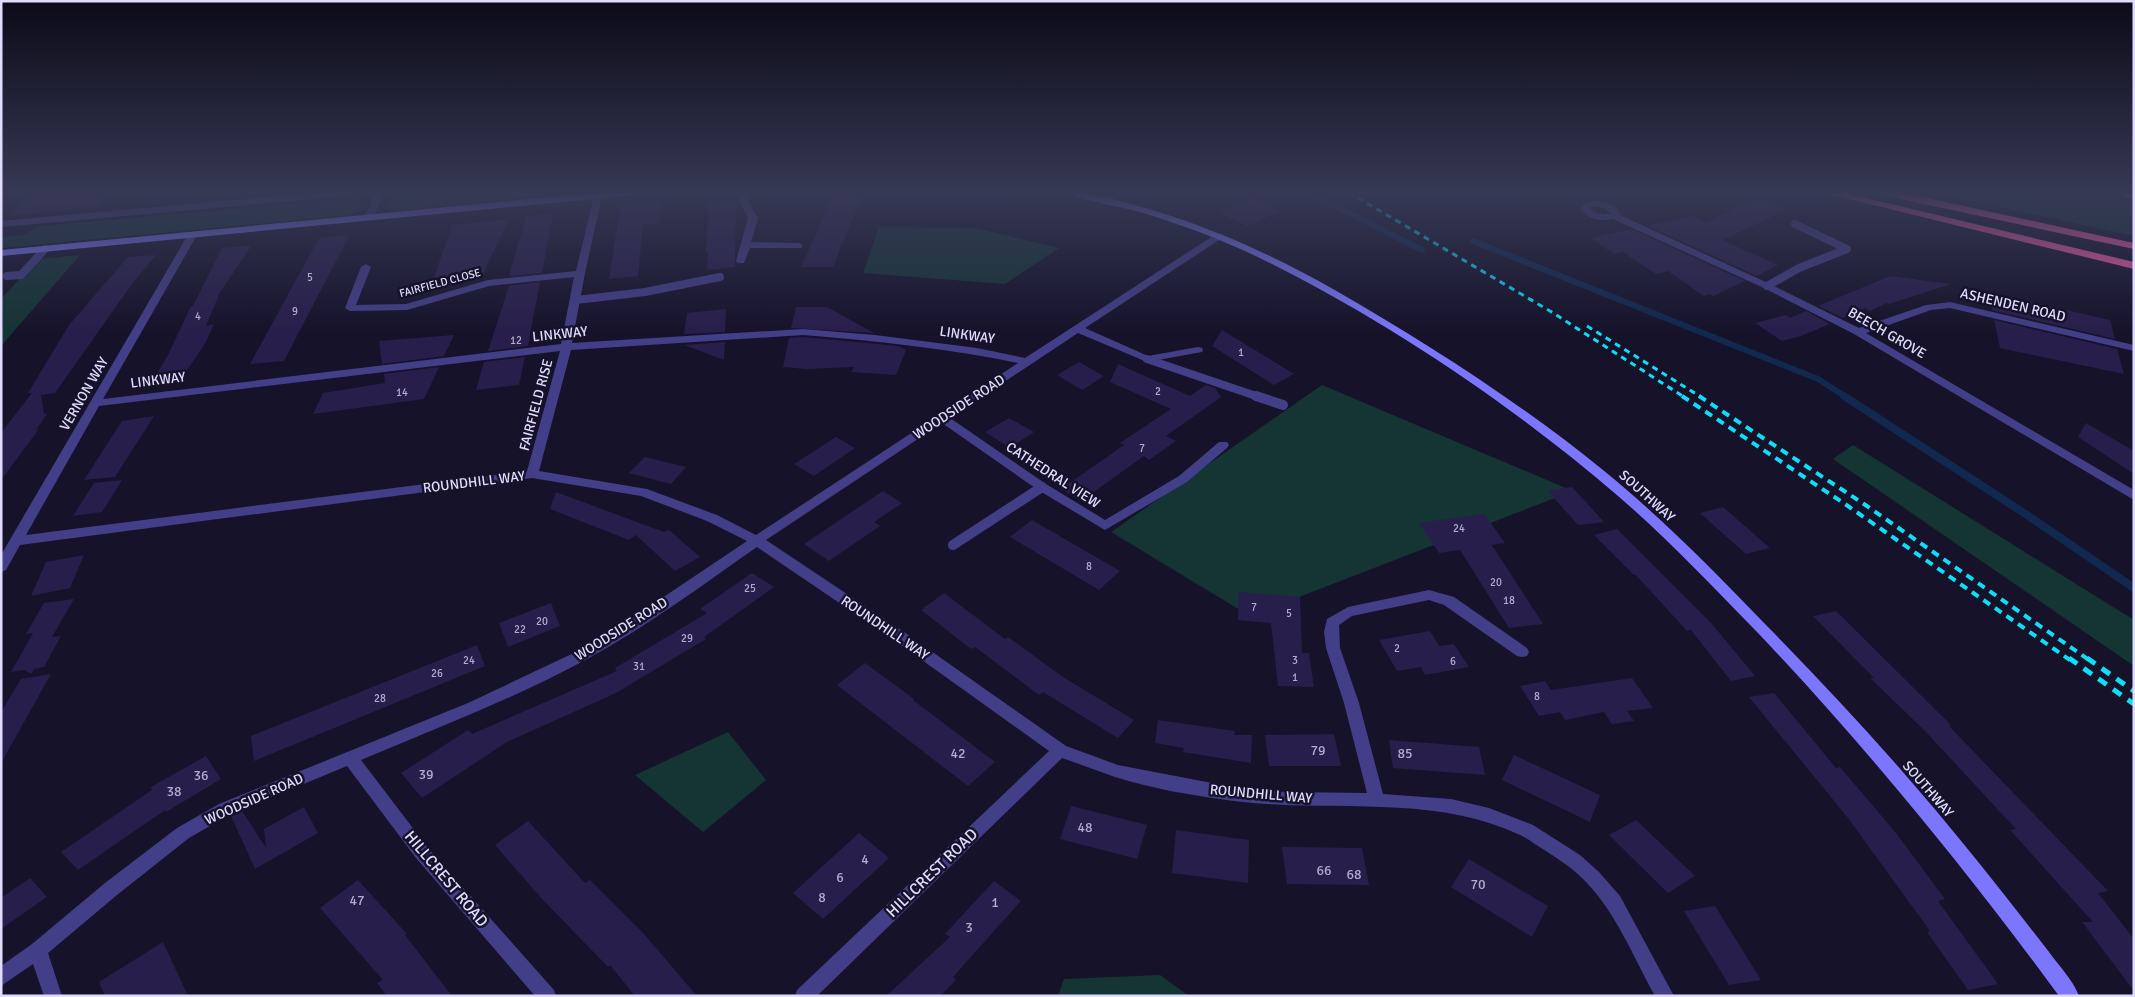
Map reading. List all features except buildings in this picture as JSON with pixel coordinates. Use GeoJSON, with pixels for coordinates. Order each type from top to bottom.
{"type":"FeatureCollection","features":[{"type":"Feature","properties":{"kind":"highway"},"geometry":{"type":"LineString","coordinates":[[2020,239],[2134,266]]}},
{"type":"Feature","properties":{"kind":"highway"},"geometry":{"type":"LineString","coordinates":[[2100,239],[2134,246]]}},
{"type":"Feature","properties":{"kind":"street"},"geometry":{"type":"LineString","coordinates":[[1,253],[155,239]]}},
{"type":"Feature","properties":{"kind":"street","name":"VERNON WAY"},"geometry":{"type":"LineString","coordinates":[[1,567],[190,239]]}},
{"type":"Feature","properties":{"kind":"street","name":"FAIRFIELD RISE"},"geometry":{"type":"LineString","coordinates":[[532,474],[566,347],[588,239]]}},
{"type":"Feature","properties":{"kind":"street"},"geometry":{"type":"LineString","coordinates":[[741,261],[748,239]]}},
{"type":"Feature","properties":{"kind":"street","name":"WOODSIDE ROAD"},"geometry":{"type":"LineString","coordinates":[[1,977],[38,950],[111,889],[183,833],[225,809],[473,707],[583,655],[618,635],[756,540],[1215,239]]}},
{"type":"Feature","properties":{"kind":"street","name":"SOUTHWAY"},"geometry":{"type":"LineString","coordinates":[[1225,239],[1260,254],[1313,282],[1415,342],[1529,418],[1626,496],[1732,598],[1859,732],[1941,828],[2070,996]]}},
{"type":"Feature","properties":{"kind":"street","name":"BEECH GROVE"},"geometry":{"type":"LineString","coordinates":[[1663,239],[1767,286],[1858,332],[2134,496]]}},
{"type":"Feature","properties":{"kind":"street"},"geometry":{"type":"LineString","coordinates":[[746,245],[799,246]]}},
{"type":"Feature","properties":{"kind":"street","name":"FAIRFIELD CLOSE"},"geometry":{"type":"LineString","coordinates":[[366,267],[350,308],[407,307],[488,283],[580,273]]}},
{"type":"Feature","properties":{"kind":"street","name":"ASHENDEN ROAD"},"geometry":{"type":"LineString","coordinates":[[1858,332],[1930,307],[1950,305],[2134,348]]}},
{"type":"Feature","properties":{"kind":"street"},"geometry":{"type":"LineString","coordinates":[[1078,329],[1147,359],[1198,350]]}},
{"type":"Feature","properties":{"kind":"street","name":"LINKWAY"},"geometry":{"type":"LineString","coordinates":[[97,403],[566,347],[803,332],[875,338],[978,351],[1000,354],[1027,362]]}},
{"type":"Feature","properties":{"kind":"street","name":"CATHEDRAL VIEW"},"geometry":{"type":"LineString","coordinates":[[942,418],[1042,487],[1105,526],[1183,479],[1222,445]]}},
{"type":"Feature","properties":{"kind":"street","name":"ROUNDHILL WAY"},"geometry":{"type":"LineString","coordinates":[[16,541],[532,474],[643,492],[712,518],[756,540],[899,636],[1060,750],[1117,771],[1233,794],[1285,799],[1376,800],[1451,806],[1489,815],[1526,830],[1574,860],[1594,877],[1614,902],[1665,996]]}},
{"type":"Feature","properties":{"kind":"street"},"geometry":{"type":"LineString","coordinates":[[1376,800],[1347,686],[1332,650],[1329,635],[1332,623],[1348,612],[1429,595],[1449,601],[1522,652]]}},
{"type":"Feature","properties":{"kind":"street","name":"HILLCREST ROAD"},"geometry":{"type":"LineString","coordinates":[[804,996],[1060,750]]}},
{"type":"Feature","properties":{"kind":"street","name":"HILLCREST ROAD"},"geometry":{"type":"LineString","coordinates":[[350,758],[450,887],[547,996]]}},
{"type":"Feature","properties":{"kind":"street"},"geometry":{"type":"LineString","coordinates":[[38,950],[53,996]]}},
{"type":"Feature","properties":{"kind":"lane"},"geometry":{"type":"LineString","coordinates":[[1767,286],[1799,268],[1847,249],[1826,239]]}},
{"type":"Feature","properties":{"kind":"lane"},"geometry":{"type":"LineString","coordinates":[[7,276],[21,275],[44,249]]}},
{"type":"Feature","properties":{"kind":"lane"},"geometry":{"type":"LineString","coordinates":[[576,300],[645,292],[720,277]]}},
{"type":"Feature","properties":{"kind":"lane"},"geometry":{"type":"LineString","coordinates":[[1147,359],[1283,405]]}},
{"type":"Feature","properties":{"kind":"lane"},"geometry":{"type":"LineString","coordinates":[[953,544],[1042,487]]}},
{"type":"Feature","properties":{"kind":"green space"},"geometry":{"type":"Polygon","coordinates":[[[1,239],[102,239],[1,248],[1,239]]]}},
{"type":"Feature","properties":{"kind":"green space"},"geometry":{"type":"Polygon","coordinates":[[[875,239],[1019,239],[1059,248],[1005,284],[863,273],[875,239]]]}},
{"type":"Feature","properties":{"kind":"green space"},"geometry":{"type":"Polygon","coordinates":[[[80,255],[1,346],[1,299],[38,259],[80,255]]]}},
{"type":"Feature","properties":{"kind":"green space"},"geometry":{"type":"Polygon","coordinates":[[[1322,385],[1573,491],[1250,616],[1111,532],[1322,385]]]}},
{"type":"Feature","properties":{"kind":"green space"},"geometry":{"type":"Polygon","coordinates":[[[1853,445],[2134,620],[2134,666],[1833,459],[1853,445]]]}},
{"type":"Feature","properties":{"kind":"green space"},"geometry":{"type":"Polygon","coordinates":[[[728,732],[766,780],[703,832],[635,775],[728,732]]]}},
{"type":"Feature","properties":{"kind":"green space"},"geometry":{"type":"Polygon","coordinates":[[[1160,975],[1189,996],[1058,996],[1064,979],[1160,975]]]}},
{"type":"Feature","properties":{"kind":"waterway"},"geometry":{"type":"LineString","coordinates":[[1399,239],[1422,250]]}},
{"type":"Feature","properties":{"kind":"waterway"},"geometry":{"type":"LineString","coordinates":[[1473,241],[1818,379],[1846,397]]}},
{"type":"Feature","properties":{"kind":"waterway"},"geometry":{"type":"LineString","coordinates":[[1844,396],[2027,515],[2134,588]]}},
{"type":"Feature","properties":{"kind":"railway"},"geometry":{"type":"LineString","coordinates":[[1427,239],[1550,311],[1684,397]]}},
{"type":"Feature","properties":{"kind":"railway"},"geometry":{"type":"LineString","coordinates":[[1587,326],[1701,397]]}},
{"type":"Feature","properties":{"kind":"railway"},"geometry":{"type":"LineString","coordinates":[[1682,396],[1845,504],[2070,660]]}},
{"type":"Feature","properties":{"kind":"railway"},"geometry":{"type":"LineString","coordinates":[[1699,396],[1864,504],[2089,660]]}},
{"type":"Feature","properties":{"kind":"railway"},"geometry":{"type":"LineString","coordinates":[[2069,658],[2134,704]]}},
{"type":"Feature","properties":{"kind":"railway"},"geometry":{"type":"LineString","coordinates":[[2087,658],[2134,691]]}}]}
